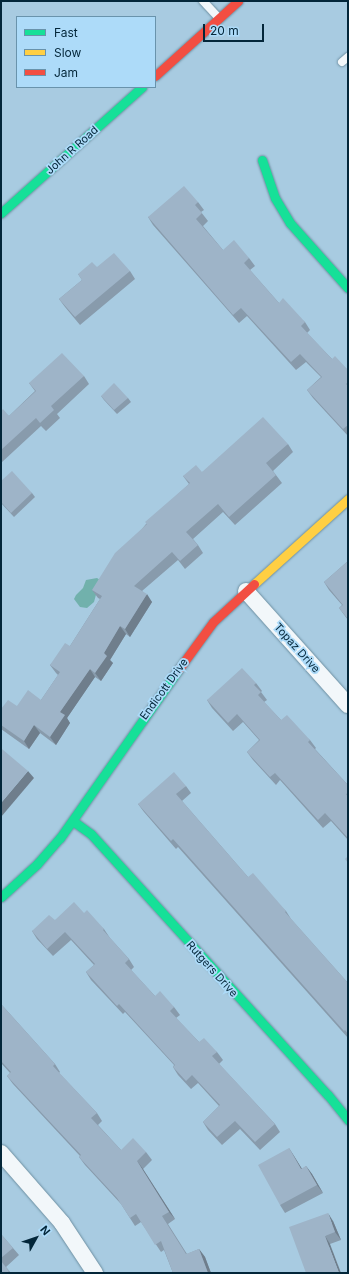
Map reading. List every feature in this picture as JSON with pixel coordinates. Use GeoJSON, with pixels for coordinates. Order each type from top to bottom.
{"type":"FeatureCollection","features":[{"type":"Feature","properties":{"kind":"street"},"geometry":{"type":"LineString","coordinates":[[156,75],[238,1]]}},
{"type":"Feature","properties":{"kind":"street","name":"John R Road"},"geometry":{"type":"LineString","coordinates":[[1,213],[141,88]]}},
{"type":"Feature","properties":{"kind":"street"},"geometry":{"type":"LineString","coordinates":[[262,160],[275,198],[290,223],[348,288]]}},
{"type":"Feature","properties":{"kind":"street","name":"Endicott Drive"},"geometry":{"type":"LineString","coordinates":[[1,897],[51,849],[73,821],[157,699],[213,622],[348,500]]}},
{"type":"Feature","properties":{"kind":"street","name":"Topaz Drive"},"geometry":{"type":"LineString","coordinates":[[246,591],[348,705]]}},
{"type":"Feature","properties":{"kind":"street","name":"Rutgers Drive"},"geometry":{"type":"LineString","coordinates":[[73,821],[91,834],[328,1095],[348,1120]]}},
{"type":"Feature","properties":{"kind":"street"},"geometry":{"type":"LineString","coordinates":[[1,1153],[62,1223],[95,1273]]}},
{"type":"Feature","properties":{"kind":"lane"},"geometry":{"type":"LineString","coordinates":[[203,1],[219,18]]}},
{"type":"Feature","properties":{"kind":"shaded area"},"geometry":{"type":"Polygon","coordinates":[[[97,578],[100,580],[94,602],[87,608],[80,607],[74,599],[76,595],[83,588],[86,580],[97,578]]]}},
{"type":"Feature","properties":{"kind":"building"},"geometry":{"type":"Polygon","coordinates":[[[184,186],[198,202],[195,205],[202,213],[196,219],[223,250],[234,240],[249,258],[244,263],[279,303],[283,298],[305,322],[301,326],[332,359],[335,356],[348,370],[348,382],[346,384],[348,386],[348,425],[343,429],[307,390],[322,377],[300,354],[291,362],[241,308],[233,315],[148,217],[184,186]]]}},
{"type":"Feature","properties":{"kind":"building"},"geometry":{"type":"Polygon","coordinates":[[[114,253],[130,271],[75,317],[59,299],[82,280],[78,274],[92,262],[97,267],[114,253]]]}},
{"type":"Feature","properties":{"kind":"building"},"geometry":{"type":"Polygon","coordinates":[[[62,353],[84,376],[51,406],[54,410],[40,423],[36,418],[1,450],[1,411],[3,409],[9,416],[36,391],[29,383],[62,353]]]}},
{"type":"Feature","properties":{"kind":"building"},"geometry":{"type":"Polygon","coordinates":[[[114,383],[128,398],[114,410],[101,396],[114,383]]]}},
{"type":"Feature","properties":{"kind":"building"},"geometry":{"type":"Polygon","coordinates":[[[263,417],[288,444],[266,463],[276,475],[229,517],[218,504],[186,532],[198,545],[180,561],[172,552],[134,586],[147,594],[125,629],[120,626],[104,653],[107,656],[95,673],[90,669],[60,712],[65,715],[50,737],[34,725],[24,741],[1,725],[1,709],[8,700],[17,706],[28,690],[41,700],[60,672],[50,665],[65,643],[70,646],[102,596],[92,590],[115,553],[147,524],[145,522],[190,483],[183,476],[196,465],[202,472],[263,417]]]}},
{"type":"Feature","properties":{"kind":"building"},"geometry":{"type":"Polygon","coordinates":[[[12,471],[32,493],[11,513],[1,502],[1,481],[12,471]]]}},
{"type":"Feature","properties":{"kind":"building"},"geometry":{"type":"Polygon","coordinates":[[[348,561],[348,619],[339,608],[343,605],[324,582],[348,561]]]}},
{"type":"Feature","properties":{"kind":"building"},"geometry":{"type":"Polygon","coordinates":[[[242,668],[256,683],[254,685],[261,692],[258,695],[281,720],[287,715],[310,740],[308,742],[348,785],[348,793],[346,794],[348,797],[348,838],[325,813],[318,820],[275,773],[270,777],[247,752],[260,740],[237,714],[228,723],[207,700],[242,668]]]}},
{"type":"Feature","properties":{"kind":"building"},"geometry":{"type":"Polygon","coordinates":[[[1,749],[28,771],[1,803],[1,749]]]}},
{"type":"Feature","properties":{"kind":"building"},"geometry":{"type":"Polygon","coordinates":[[[174,772],[186,786],[176,794],[248,877],[253,873],[286,911],[285,912],[348,983],[348,1034],[173,839],[171,841],[138,804],[174,772]]]}},
{"type":"Feature","properties":{"kind":"building"},"geometry":{"type":"Polygon","coordinates":[[[348,856],[348,863],[345,859],[348,856]]]}},
{"type":"Feature","properties":{"kind":"building"},"geometry":{"type":"Polygon","coordinates":[[[74,902],[84,913],[87,910],[104,929],[103,930],[129,959],[125,963],[155,996],[160,991],[174,1007],[170,1011],[199,1042],[204,1038],[217,1052],[212,1056],[275,1124],[255,1142],[235,1121],[217,1137],[203,1122],[220,1105],[192,1075],[186,1081],[173,1067],[175,1065],[119,1004],[117,1006],[86,972],[95,964],[65,932],[47,949],[32,931],[49,915],[55,920],[74,902]]]}},
{"type":"Feature","properties":{"kind":"building"},"geometry":{"type":"Polygon","coordinates":[[[1,1004],[55,1064],[53,1066],[97,1113],[91,1118],[121,1150],[133,1138],[146,1152],[137,1161],[169,1212],[162,1216],[186,1254],[199,1249],[208,1273],[173,1273],[161,1241],[155,1245],[136,1214],[130,1218],[117,1198],[79,1157],[81,1155],[7,1076],[11,1072],[1,1061],[1,1004]]]}},
{"type":"Feature","properties":{"kind":"building"},"geometry":{"type":"Polygon","coordinates":[[[289,1148],[301,1169],[306,1166],[317,1185],[280,1205],[258,1165],[289,1148]]]}},
{"type":"Feature","properties":{"kind":"building"},"geometry":{"type":"Polygon","coordinates":[[[328,1213],[335,1232],[325,1236],[339,1273],[306,1273],[289,1227],[328,1213]]]}},
{"type":"Feature","properties":{"kind":"building"},"geometry":{"type":"Polygon","coordinates":[[[1,1234],[13,1248],[1,1258],[1,1234]]]}},
{"type":"Feature","properties":{"kind":"building"},"geometry":{"type":"Polygon","coordinates":[[[1,1261],[9,1271],[7,1273],[1,1273],[1,1261]]]}},
{"type":"Feature","properties":{"kind":"traffic: fast"},"geometry":{"type":"LineString","coordinates":[[1,213],[141,88]]}},
{"type":"Feature","properties":{"kind":"traffic: fast"},"geometry":{"type":"LineString","coordinates":[[262,160],[275,198],[290,223],[348,288]]}},
{"type":"Feature","properties":{"kind":"traffic: fast"},"geometry":{"type":"LineString","coordinates":[[1,897],[37,864],[60,838],[178,670]]}},
{"type":"Feature","properties":{"kind":"traffic: fast"},"geometry":{"type":"LineString","coordinates":[[73,821],[91,834],[328,1095],[348,1120]]}},
{"type":"Feature","properties":{"kind":"traffic: slow"},"geometry":{"type":"LineString","coordinates":[[254,584],[348,499]]}},
{"type":"Feature","properties":{"kind":"traffic: jam"},"geometry":{"type":"LineString","coordinates":[[156,75],[238,1]]}},
{"type":"Feature","properties":{"kind":"traffic: jam"},"geometry":{"type":"LineString","coordinates":[[178,670],[213,622],[254,584]]}}]}
